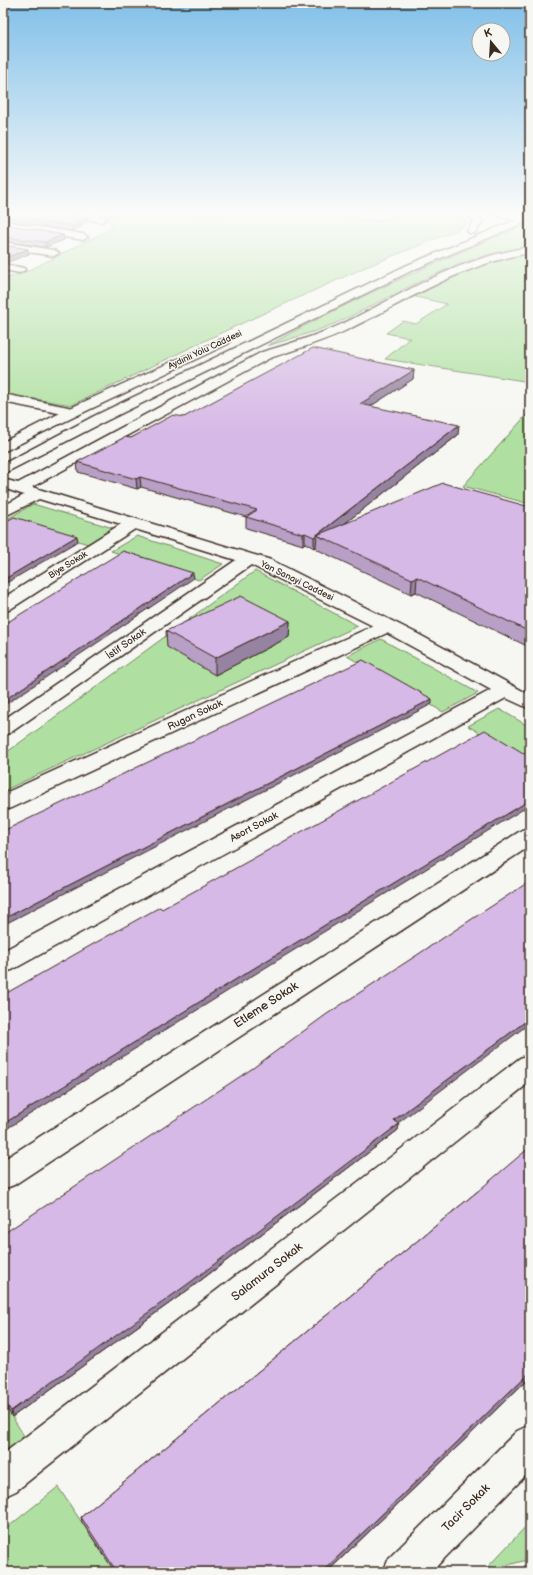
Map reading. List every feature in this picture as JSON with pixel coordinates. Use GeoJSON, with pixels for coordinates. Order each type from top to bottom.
{"type":"FeatureCollection","features":[{"type":"Feature","properties":{"kind":"street","name":"Aydınlı Yolu Caddesi"},"geometry":{"type":"LineString","coordinates":[[3,470],[101,418],[369,288]]}},
{"type":"Feature","properties":{"kind":"street"},"geometry":{"type":"LineString","coordinates":[[11,486],[266,355],[298,346],[344,327],[422,288]]}},
{"type":"Feature","properties":{"kind":"street","name":"Aydınlı Yolu Caddesi"},"geometry":{"type":"LineString","coordinates":[[3,448],[73,412],[231,339]]}},
{"type":"Feature","properties":{"kind":"street"},"geometry":{"type":"LineString","coordinates":[[3,398],[101,418]]}},
{"type":"Feature","properties":{"kind":"street","name":"Yan Sanayi Caddesi"},"geometry":{"type":"LineString","coordinates":[[11,486],[266,564],[388,626],[530,703]]}},
{"type":"Feature","properties":{"kind":"street"},"geometry":{"type":"LineString","coordinates":[[3,512],[37,494]]}},
{"type":"Feature","properties":{"kind":"street","name":"Biye Sokak"},"geometry":{"type":"LineString","coordinates":[[3,606],[134,523]]}},
{"type":"Feature","properties":{"kind":"street","name":"İstif Sokak"},"geometry":{"type":"LineString","coordinates":[[3,729],[249,559]]}},
{"type":"Feature","properties":{"kind":"street","name":"Rugan Sokak"},"geometry":{"type":"LineString","coordinates":[[3,803],[388,626]]}},
{"type":"Feature","properties":{"kind":"street","name":"Asort Sokak"},"geometry":{"type":"LineString","coordinates":[[3,963],[506,690]]}},
{"type":"Feature","properties":{"kind":"street","name":"Etleme Sokak"},"geometry":{"type":"LineString","coordinates":[[3,1176],[530,835]]}},
{"type":"Feature","properties":{"kind":"street","name":"Salamura Sokak"},"geometry":{"type":"LineString","coordinates":[[3,1478],[530,1066]]}},
{"type":"Feature","properties":{"kind":"street","name":"Tacir Sokak"},"geometry":{"type":"LineString","coordinates":[[403,1572],[530,1444]]}},
{"type":"Feature","properties":{"kind":"green space"},"geometry":{"type":"Polygon","coordinates":[[[3,288],[321,288],[225,331],[72,405],[3,394],[3,288]]]}},
{"type":"Feature","properties":{"kind":"green space"},"geometry":{"type":"Polygon","coordinates":[[[383,288],[406,288],[334,324],[267,346],[331,312],[383,288]]]}},
{"type":"Feature","properties":{"kind":"green space"},"geometry":{"type":"Polygon","coordinates":[[[431,288],[530,288],[530,382],[385,359],[410,338],[386,333],[403,321],[416,324],[447,304],[412,296],[431,288]]]}},
{"type":"Feature","properties":{"kind":"green space"},"geometry":{"type":"Polygon","coordinates":[[[530,411],[530,504],[463,486],[530,411]]]}},
{"type":"Feature","properties":{"kind":"green space"},"geometry":{"type":"Polygon","coordinates":[[[33,504],[113,528],[88,544],[7,519],[33,504]]]}},
{"type":"Feature","properties":{"kind":"green space"},"geometry":{"type":"Polygon","coordinates":[[[137,536],[223,564],[199,580],[111,551],[137,536]]]}},
{"type":"Feature","properties":{"kind":"green space"},"geometry":{"type":"Polygon","coordinates":[[[255,571],[358,626],[3,791],[3,755],[255,571]]]}},
{"type":"Feature","properties":{"kind":"green space"},"geometry":{"type":"Polygon","coordinates":[[[381,639],[478,693],[443,712],[347,656],[381,639]]]}},
{"type":"Feature","properties":{"kind":"green space"},"geometry":{"type":"Polygon","coordinates":[[[499,709],[530,727],[530,763],[468,726],[499,709]]]}},
{"type":"Feature","properties":{"kind":"green space"},"geometry":{"type":"Polygon","coordinates":[[[3,1402],[29,1444],[3,1464],[3,1402]]]}},
{"type":"Feature","properties":{"kind":"green space"},"geometry":{"type":"Polygon","coordinates":[[[58,1487],[115,1572],[3,1572],[3,1531],[58,1487]]]}},
{"type":"Feature","properties":{"kind":"green space"},"geometry":{"type":"Polygon","coordinates":[[[530,1522],[530,1559],[483,1572],[530,1522]]]}},
{"type":"Feature","properties":{"kind":"building"},"geometry":{"type":"Polygon","coordinates":[[[313,348],[414,370],[360,404],[459,425],[314,537],[305,533],[303,534],[246,517],[257,510],[140,477],[136,479],[77,462],[125,437],[131,438],[173,415],[184,417],[313,348]]]}},
{"type":"Feature","properties":{"kind":"building"},"geometry":{"type":"Polygon","coordinates":[[[443,483],[530,507],[530,632],[417,577],[412,579],[317,535],[443,483]]]}},
{"type":"Feature","properties":{"kind":"building"},"geometry":{"type":"Polygon","coordinates":[[[14,517],[77,536],[3,580],[3,523],[14,517]]]}},
{"type":"Feature","properties":{"kind":"building"},"geometry":{"type":"Polygon","coordinates":[[[123,551],[193,573],[3,701],[3,625],[123,551]]]}},
{"type":"Feature","properties":{"kind":"building"},"geometry":{"type":"Polygon","coordinates":[[[241,596],[290,621],[215,658],[166,631],[241,596]]]}},
{"type":"Feature","properties":{"kind":"building"},"geometry":{"type":"Polygon","coordinates":[[[363,660],[432,699],[3,919],[3,831],[363,660]]]}},
{"type":"Feature","properties":{"kind":"building"},"geometry":{"type":"Polygon","coordinates":[[[485,730],[530,757],[530,800],[238,978],[3,1124],[3,995],[160,907],[162,909],[485,730]]]}},
{"type":"Feature","properties":{"kind":"building"},"geometry":{"type":"Polygon","coordinates":[[[530,881],[530,1018],[394,1120],[399,1124],[192,1281],[11,1411],[3,1399],[3,1234],[253,1068],[327,1014],[530,881]]]}},
{"type":"Feature","properties":{"kind":"building"},"geometry":{"type":"Polygon","coordinates":[[[530,1147],[530,1372],[322,1572],[117,1572],[81,1517],[530,1147]]]}}]}
